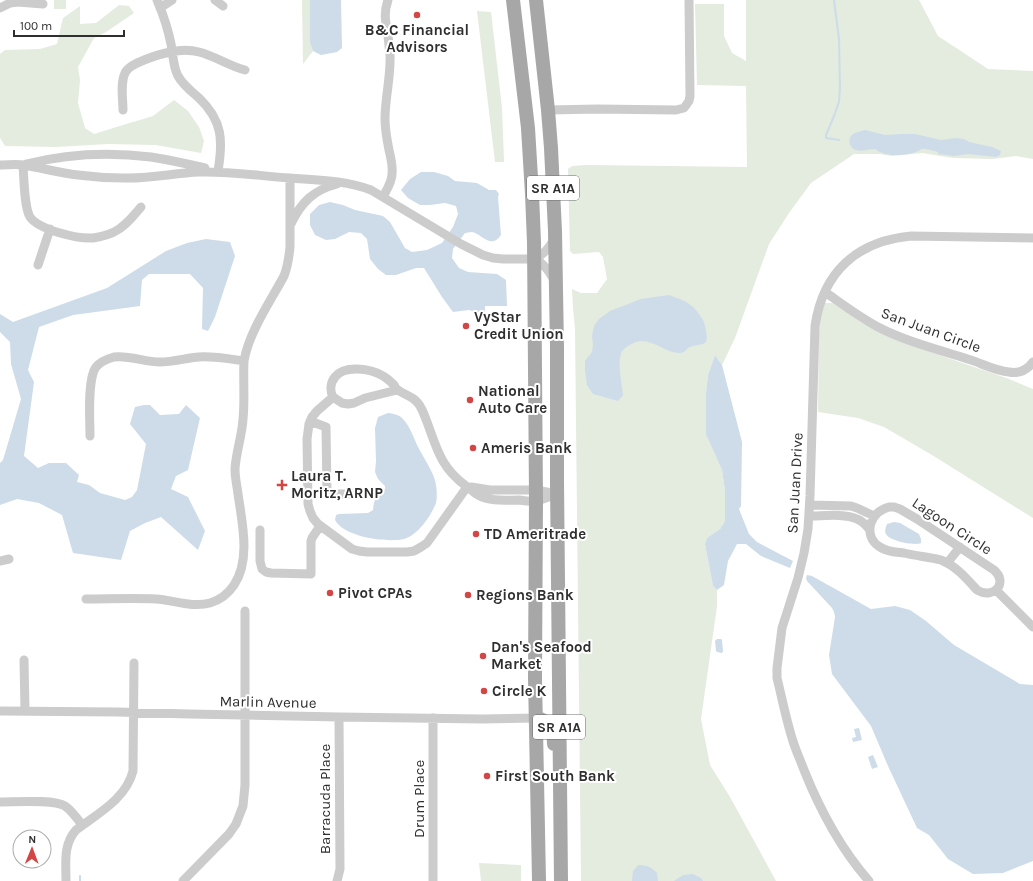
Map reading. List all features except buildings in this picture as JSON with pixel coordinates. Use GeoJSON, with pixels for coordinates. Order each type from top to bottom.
{"type":"FeatureCollection","features":[{"type":"Feature","properties":{"kind":"main road","name":"SR A1A"},"geometry":{"type":"LineString","coordinates":[[513,0],[528,128],[534,259],[536,718],[539,881]]}},
{"type":"Feature","properties":{"kind":"main road","name":"SR A1A"},"geometry":{"type":"LineString","coordinates":[[536,0],[548,110],[553,178],[555,236],[561,881]]}},
{"type":"Feature","properties":{"kind":"main road"},"geometry":{"type":"LineString","coordinates":[[536,718],[554,705],[559,690]]}},
{"type":"Feature","properties":{"kind":"main road"},"geometry":{"type":"LineString","coordinates":[[536,718],[544,721],[550,727],[554,738],[555,827],[560,847]]}},
{"type":"Feature","properties":{"kind":"street"},"geometry":{"type":"LineString","coordinates":[[172,0],[158,4],[168,29],[176,71],[182,83],[207,105],[216,121],[221,143],[218,171]]}},
{"type":"Feature","properties":{"kind":"street"},"geometry":{"type":"LineString","coordinates":[[384,197],[390,184],[393,169],[386,135],[385,120],[385,105],[390,70],[388,36],[384,15],[388,0]]}},
{"type":"Feature","properties":{"kind":"street"},"geometry":{"type":"LineString","coordinates":[[548,110],[676,110],[684,108],[689,101],[690,96],[689,0]]}},
{"type":"Feature","properties":{"kind":"street"},"geometry":{"type":"LineString","coordinates":[[0,8],[10,3],[18,2],[43,4]]}},
{"type":"Feature","properties":{"kind":"street"},"geometry":{"type":"LineString","coordinates":[[123,110],[124,74],[130,67],[141,62],[172,52],[198,51],[245,70]]}},
{"type":"Feature","properties":{"kind":"street"},"geometry":{"type":"LineString","coordinates":[[23,165],[44,160],[82,156],[107,154],[129,155],[152,157],[218,171],[341,182],[359,185],[384,197],[461,244],[492,258],[534,259],[547,251],[555,236]]}},
{"type":"Feature","properties":{"kind":"street"},"geometry":{"type":"LineString","coordinates":[[0,165],[23,165],[101,178],[150,177],[218,171]]}},
{"type":"Feature","properties":{"kind":"street"},"geometry":{"type":"LineString","coordinates":[[23,165],[24,190],[30,217],[42,226],[50,229],[67,234],[94,238],[115,232],[123,227],[141,207]]}},
{"type":"Feature","properties":{"kind":"street"},"geometry":{"type":"LineString","coordinates":[[86,599],[156,599],[200,605],[219,600],[227,594],[236,583],[243,558],[244,543],[244,532],[235,472],[244,418],[244,361],[252,334],[284,276],[289,258],[290,178]]}},
{"type":"Feature","properties":{"kind":"street"},"geometry":{"type":"LineString","coordinates":[[290,227],[301,206],[313,195],[328,186],[341,182]]}},
{"type":"Feature","properties":{"kind":"street"},"geometry":{"type":"LineString","coordinates":[[38,265],[50,229]]}},
{"type":"Feature","properties":{"kind":"street","name":"San Juan Drive"},"geometry":{"type":"LineString","coordinates":[[869,881],[850,858],[837,838],[814,795],[792,738],[777,678],[782,628],[801,565],[808,529],[815,326],[820,303],[824,292],[842,266],[867,248],[885,240],[912,236],[1033,238]]}},
{"type":"Feature","properties":{"kind":"street"},"geometry":{"type":"LineString","coordinates":[[534,259],[544,265],[556,284]]}},
{"type":"Feature","properties":{"kind":"street","name":"San Juan Circle"},"geometry":{"type":"LineString","coordinates":[[824,292],[878,327],[938,350],[1008,372],[1026,369],[1033,362]]}},
{"type":"Feature","properties":{"kind":"street"},"geometry":{"type":"LineString","coordinates":[[90,436],[92,375],[99,364],[106,360],[115,357],[124,357],[150,362],[163,362],[200,357],[244,361]]}},
{"type":"Feature","properties":{"kind":"street"},"geometry":{"type":"LineString","coordinates":[[397,390],[348,404],[342,403],[333,397],[331,384],[333,379],[342,371],[348,369],[360,369],[381,374],[391,382],[397,390],[417,401],[422,408],[443,463],[458,480],[467,487],[536,495],[557,494]]}},
{"type":"Feature","properties":{"kind":"street"},"geometry":{"type":"LineString","coordinates":[[333,397],[316,411],[310,421],[307,432],[308,504],[313,518],[320,526],[352,549],[359,552],[407,552],[414,551],[422,547],[427,543],[467,487]]}},
{"type":"Feature","properties":{"kind":"street"},"geometry":{"type":"LineString","coordinates":[[310,421],[326,427],[327,494],[361,494]]}},
{"type":"Feature","properties":{"kind":"street"},"geometry":{"type":"LineString","coordinates":[[810,505],[843,505],[857,508],[874,516],[870,529],[874,543],[882,548],[895,552],[948,562],[980,592],[989,593],[996,590],[1033,628]]}},
{"type":"Feature","properties":{"kind":"street"},"geometry":{"type":"LineString","coordinates":[[843,505],[843,516]]}},
{"type":"Feature","properties":{"kind":"street","name":"Lagoon Circle"},"geometry":{"type":"LineString","coordinates":[[874,516],[877,512],[886,508],[894,507],[900,509],[997,572],[1000,580],[996,590]]}},
{"type":"Feature","properties":{"kind":"street"},"geometry":{"type":"LineString","coordinates":[[809,516],[843,516],[858,519],[870,529]]}},
{"type":"Feature","properties":{"kind":"street"},"geometry":{"type":"LineString","coordinates":[[260,530],[260,561],[262,569],[271,573],[311,574],[311,541],[320,526]]}},
{"type":"Feature","properties":{"kind":"street"},"geometry":{"type":"LineString","coordinates":[[948,562],[960,547]]}},
{"type":"Feature","properties":{"kind":"street"},"geometry":{"type":"LineString","coordinates":[[183,881],[228,834],[236,824],[241,813],[245,794],[245,611]]}},
{"type":"Feature","properties":{"kind":"street"},"geometry":{"type":"LineString","coordinates":[[24,660],[25,711]]}},
{"type":"Feature","properties":{"kind":"street"},"geometry":{"type":"LineString","coordinates":[[66,881],[66,854],[68,841],[71,835],[111,804],[132,777],[134,663]]}},
{"type":"Feature","properties":{"kind":"street","name":"Marlin Avenue"},"geometry":{"type":"LineString","coordinates":[[0,711],[339,717],[536,718]]}},
{"type":"Feature","properties":{"kind":"street","name":"Barracuda Place"},"geometry":{"type":"LineString","coordinates":[[337,881],[340,869],[339,717]]}},
{"type":"Feature","properties":{"kind":"street","name":"Drum Place"},"geometry":{"type":"LineString","coordinates":[[433,718],[433,881]]}},
{"type":"Feature","properties":{"kind":"street"},"geometry":{"type":"LineString","coordinates":[[0,802],[59,803],[71,810],[82,825]]}},
{"type":"Feature","properties":{"kind":"shaded area"},"geometry":{"type":"Polygon","coordinates":[[[54,0],[66,0],[66,9],[54,9],[54,0]]]}},
{"type":"Feature","properties":{"kind":"shaded area"},"geometry":{"type":"Polygon","coordinates":[[[302,0],[310,0],[310,43],[313,51],[303,64],[302,0]]]}},
{"type":"Feature","properties":{"kind":"shaded area"},"geometry":{"type":"Polygon","coordinates":[[[746,0],[919,0],[938,36],[988,69],[1033,71],[1033,159],[1016,156],[993,159],[953,158],[922,153],[892,156],[880,154],[854,154],[811,183],[769,244],[735,338],[722,365],[715,355],[708,375],[706,393],[706,433],[722,470],[725,491],[725,521],[720,529],[707,538],[705,544],[713,586],[717,590],[717,606],[701,719],[710,765],[730,797],[776,881],[581,881],[575,328],[572,289],[581,293],[597,293],[607,279],[603,257],[599,252],[573,254],[570,251],[568,169],[572,166],[587,165],[747,167],[746,86],[697,85],[695,4],[724,4],[724,36],[732,53],[746,61],[746,0]]]}},
{"type":"Feature","properties":{"kind":"shaded area"},"geometry":{"type":"Polygon","coordinates":[[[119,5],[129,6],[134,13],[106,32],[94,38],[78,67],[80,80],[78,103],[85,128],[94,134],[153,116],[174,100],[188,111],[199,127],[204,141],[201,153],[156,145],[108,144],[56,147],[5,146],[0,138],[0,54],[5,50],[40,49],[57,44],[63,18],[80,6],[80,24],[96,23],[119,5]]]}},
{"type":"Feature","properties":{"kind":"shaded area"},"geometry":{"type":"Polygon","coordinates":[[[477,11],[491,12],[502,108],[504,162],[495,162],[477,11]]]}},
{"type":"Feature","properties":{"kind":"shaded area"},"geometry":{"type":"Polygon","coordinates":[[[825,303],[833,303],[862,323],[916,347],[1009,379],[1033,389],[1033,518],[884,427],[858,418],[818,412],[819,331],[820,319],[825,303]]]}},
{"type":"Feature","properties":{"kind":"shaded area"},"geometry":{"type":"Polygon","coordinates":[[[479,863],[521,865],[521,881],[481,881],[479,863]]]}},
{"type":"Feature","properties":{"kind":"water"},"geometry":{"type":"Polygon","coordinates":[[[310,0],[341,0],[342,48],[337,52],[321,55],[313,51],[310,43],[310,0]]]}},
{"type":"Feature","properties":{"kind":"water"},"geometry":{"type":"Polygon","coordinates":[[[865,130],[885,135],[915,134],[941,140],[956,138],[964,139],[969,142],[992,147],[1001,151],[1000,155],[996,157],[968,154],[954,156],[938,154],[938,152],[928,149],[922,149],[916,152],[900,155],[889,155],[875,149],[860,151],[854,149],[850,145],[849,140],[851,136],[865,130]]]}},
{"type":"Feature","properties":{"kind":"water"},"geometry":{"type":"Polygon","coordinates":[[[421,172],[434,172],[448,176],[455,181],[477,183],[489,190],[496,190],[499,194],[501,235],[494,241],[490,241],[476,233],[465,233],[453,249],[452,258],[459,268],[468,272],[497,274],[506,280],[507,306],[485,306],[485,312],[469,310],[453,312],[424,268],[416,268],[396,275],[386,275],[378,269],[370,259],[367,239],[361,233],[349,232],[335,239],[326,240],[315,235],[310,225],[310,214],[319,205],[330,202],[355,210],[383,216],[390,222],[405,248],[412,252],[427,250],[442,243],[453,227],[458,214],[456,206],[445,203],[420,205],[408,198],[401,190],[410,179],[421,172]]]}},
{"type":"Feature","properties":{"kind":"water"},"geometry":{"type":"Polygon","coordinates":[[[206,239],[230,242],[235,256],[215,317],[208,331],[202,329],[203,288],[190,274],[149,274],[142,280],[140,306],[73,315],[39,327],[28,370],[34,382],[24,456],[38,468],[49,463],[66,463],[79,475],[77,482],[89,485],[100,493],[125,500],[132,497],[137,490],[146,444],[130,424],[135,407],[150,405],[160,415],[179,414],[186,405],[200,418],[188,470],[176,476],[171,489],[188,497],[205,531],[198,550],[161,517],[130,531],[121,560],[73,553],[62,515],[39,503],[17,499],[0,505],[0,463],[3,460],[21,399],[11,364],[10,342],[0,332],[0,314],[13,322],[107,288],[166,251],[187,243],[206,239]]]}},
{"type":"Feature","properties":{"kind":"water"},"geometry":{"type":"Polygon","coordinates":[[[669,295],[690,304],[696,310],[704,322],[707,339],[705,343],[690,347],[682,353],[670,351],[651,343],[640,341],[627,346],[623,350],[620,359],[623,395],[618,401],[593,394],[587,385],[585,361],[592,352],[592,336],[594,326],[599,319],[610,311],[641,299],[669,295]]]}},
{"type":"Feature","properties":{"kind":"water"},"geometry":{"type":"Polygon","coordinates":[[[715,355],[722,365],[742,442],[741,506],[739,509],[749,534],[757,542],[793,561],[790,568],[761,556],[746,544],[737,544],[728,561],[724,585],[717,590],[713,586],[705,544],[707,538],[720,529],[725,521],[725,491],[722,470],[706,434],[706,393],[708,375],[715,355]]]}},
{"type":"Feature","properties":{"kind":"water"},"geometry":{"type":"Polygon","coordinates":[[[388,413],[401,417],[407,424],[431,471],[437,489],[436,503],[431,514],[414,534],[404,539],[397,540],[377,539],[356,535],[340,526],[335,520],[336,515],[339,514],[368,513],[373,510],[376,498],[385,489],[385,486],[378,479],[375,472],[375,428],[378,417],[388,413]]]}},
{"type":"Feature","properties":{"kind":"water"},"geometry":{"type":"Polygon","coordinates":[[[894,522],[900,523],[919,534],[921,543],[913,544],[902,542],[888,537],[885,532],[887,524],[894,522]]]}},
{"type":"Feature","properties":{"kind":"water"},"geometry":{"type":"Polygon","coordinates":[[[807,575],[812,576],[871,609],[895,606],[910,610],[926,621],[954,645],[1020,684],[1033,685],[1033,861],[1003,873],[973,874],[948,859],[929,835],[917,828],[871,726],[832,674],[829,655],[835,617],[834,612],[807,581],[807,575]]]}},
{"type":"Feature","properties":{"kind":"water"},"geometry":{"type":"Polygon","coordinates":[[[717,639],[722,640],[722,653],[716,651],[715,641],[717,639]]]}},
{"type":"Feature","properties":{"kind":"water"},"geometry":{"type":"Polygon","coordinates":[[[859,728],[862,740],[853,742],[852,738],[856,737],[854,729],[859,728]]]}},
{"type":"Feature","properties":{"kind":"water"},"geometry":{"type":"Polygon","coordinates":[[[873,755],[878,767],[872,769],[868,757],[873,755]]]}},
{"type":"Feature","properties":{"kind":"water"},"geometry":{"type":"Polygon","coordinates":[[[638,865],[653,869],[657,873],[658,881],[632,881],[633,871],[638,865]]]}},
{"type":"Feature","properties":{"kind":"water"},"geometry":{"type":"Polygon","coordinates":[[[693,874],[701,878],[703,881],[674,881],[683,875],[693,874]]]}},
{"type":"Feature","properties":{"kind":"waterway"},"geometry":{"type":"LineString","coordinates":[[834,0],[839,39],[840,87],[839,102],[826,138],[839,140]]}},
{"type":"Feature","properties":{"kind":"waterway"},"geometry":{"type":"LineString","coordinates":[[80,876],[80,881]]}},
{"type":"Feature","properties":{"kind":"place","name":"B&C Financial Advisors"},"geometry":{"type":"Point","coordinates":[417,15]}},
{"type":"Feature","properties":{"kind":"place","name":"VyStar Credit Union"},"geometry":{"type":"Point","coordinates":[466,326]}},
{"type":"Feature","properties":{"kind":"place","name":"National Auto Care"},"geometry":{"type":"Point","coordinates":[470,400]}},
{"type":"Feature","properties":{"kind":"place","name":"Ameris Bank"},"geometry":{"type":"Point","coordinates":[473,448]}},
{"type":"Feature","properties":{"kind":"place","name":"Laura T. Moritz, ARNP"},"geometry":{"type":"Point","coordinates":[282,485]}},
{"type":"Feature","properties":{"kind":"place","name":"TD Ameritrade"},"geometry":{"type":"Point","coordinates":[476,534]}},
{"type":"Feature","properties":{"kind":"place","name":"Pivot CPAs"},"geometry":{"type":"Point","coordinates":[330,593]}},
{"type":"Feature","properties":{"kind":"place","name":"Regions Bank"},"geometry":{"type":"Point","coordinates":[468,595]}},
{"type":"Feature","properties":{"kind":"place","name":"Dan's Seafood Market"},"geometry":{"type":"Point","coordinates":[483,656]}},
{"type":"Feature","properties":{"kind":"place","name":"Circle K"},"geometry":{"type":"Point","coordinates":[484,691]}},
{"type":"Feature","properties":{"kind":"place","name":"First South Bank"},"geometry":{"type":"Point","coordinates":[487,776]}}]}
